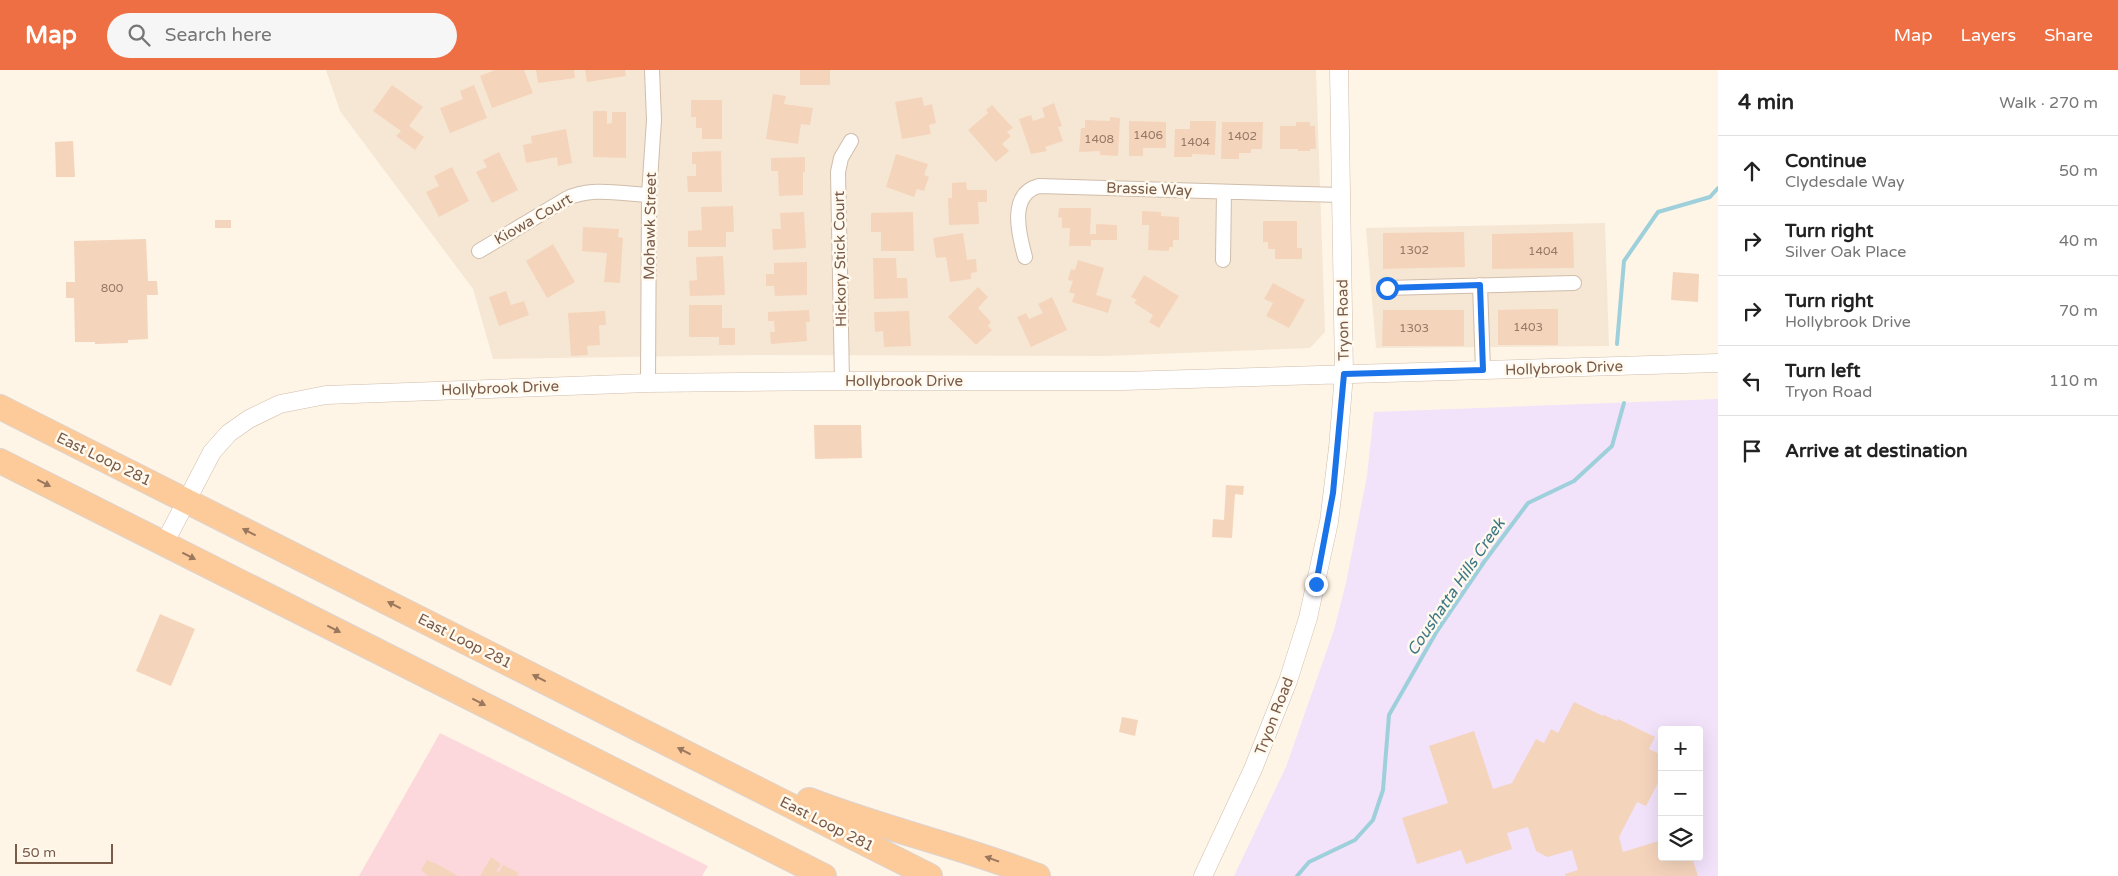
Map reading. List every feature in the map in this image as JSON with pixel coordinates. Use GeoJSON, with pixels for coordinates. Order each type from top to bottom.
{"type":"FeatureCollection","features":[{"type":"Feature","properties":{"kind":"highway","name":"East Loop 281"},"geometry":{"type":"LineString","coordinates":[[0,407],[930,876]]}},
{"type":"Feature","properties":{"kind":"highway"},"geometry":{"type":"LineString","coordinates":[[0,461],[824,876]]}},
{"type":"Feature","properties":{"kind":"highway"},"geometry":{"type":"LineString","coordinates":[[716,767],[783,789],[843,812],[983,856],[1038,876]]}},
{"type":"Feature","properties":{"kind":"highway"},"geometry":{"type":"LineString","coordinates":[[698,813],[792,876]]}},
{"type":"Feature","properties":{"kind":"street","name":"Mohawk Street"},"geometry":{"type":"LineString","coordinates":[[648,383],[650,195],[654,120],[652,70]]}},
{"type":"Feature","properties":{"kind":"street","name":"Tryon Road"},"geometry":{"type":"LineString","coordinates":[[1202,876],[1262,750],[1288,681],[1308,618],[1333,493],[1344,374],[1339,70]]}},
{"type":"Feature","properties":{"kind":"street","name":"Hickory Stick Court"},"geometry":{"type":"LineString","coordinates":[[842,381],[838,172],[841,158],[851,141]]}},
{"type":"Feature","properties":{"kind":"street","name":"Brassie Way"},"geometry":{"type":"LineString","coordinates":[[1025,257],[1019,232],[1019,206],[1024,194],[1035,187],[1341,194]]}},
{"type":"Feature","properties":{"kind":"street","name":"Kiowa Court"},"geometry":{"type":"LineString","coordinates":[[479,251],[566,199],[579,194],[594,192],[650,195]]}},
{"type":"Feature","properties":{"kind":"street"},"geometry":{"type":"LineString","coordinates":[[1223,260],[1224,192]]}},
{"type":"Feature","properties":{"kind":"street"},"geometry":{"type":"LineString","coordinates":[[1387,288],[1574,283]]}},
{"type":"Feature","properties":{"kind":"street"},"geometry":{"type":"LineString","coordinates":[[1480,285],[1483,370]]}},
{"type":"Feature","properties":{"kind":"street","name":"Hollybrook Drive"},"geometry":{"type":"LineString","coordinates":[[164,544],[206,462],[220,442],[249,419],[270,408],[291,401],[326,395],[648,383],[1123,381],[1718,363]]}},
{"type":"Feature","properties":{"kind":"shaded area"},"geometry":{"type":"Polygon","coordinates":[[[326,70],[1316,70],[1325,332],[1310,348],[1106,356],[755,355],[493,359],[473,289],[340,111],[326,70]]]}},
{"type":"Feature","properties":{"kind":"shaded area"},"geometry":{"type":"Polygon","coordinates":[[[1605,223],[1609,346],[1376,348],[1366,228],[1605,223]]]}},
{"type":"Feature","properties":{"kind":"shaded area"},"geometry":{"type":"Polygon","coordinates":[[[1718,399],[1718,876],[1234,876],[1286,767],[1334,630],[1346,583],[1367,476],[1374,412],[1718,399]]]}},
{"type":"Feature","properties":{"kind":"shaded area"},"geometry":{"type":"Polygon","coordinates":[[[440,733],[708,866],[702,876],[359,876],[440,733]]]}},
{"type":"Feature","properties":{"kind":"building"},"geometry":{"type":"Polygon","coordinates":[[[495,70],[524,70],[533,93],[492,108],[480,76],[495,70]]]}},
{"type":"Feature","properties":{"kind":"building"},"geometry":{"type":"Polygon","coordinates":[[[536,70],[574,70],[575,78],[538,83],[536,70]]]}},
{"type":"Feature","properties":{"kind":"building"},"geometry":{"type":"Polygon","coordinates":[[[585,70],[625,70],[626,76],[587,82],[585,70]]]}},
{"type":"Feature","properties":{"kind":"building"},"geometry":{"type":"Polygon","coordinates":[[[800,70],[830,70],[830,85],[800,85],[800,70]]]}},
{"type":"Feature","properties":{"kind":"building"},"geometry":{"type":"Polygon","coordinates":[[[392,85],[423,107],[409,126],[424,137],[415,150],[396,136],[401,131],[373,111],[392,85]]]}},
{"type":"Feature","properties":{"kind":"building"},"geometry":{"type":"Polygon","coordinates":[[[474,85],[487,118],[450,133],[440,108],[463,99],[460,91],[474,85]]]}},
{"type":"Feature","properties":{"kind":"building"},"geometry":{"type":"Polygon","coordinates":[[[773,94],[786,96],[784,104],[813,108],[810,125],[801,124],[798,144],[766,139],[773,94]]]}},
{"type":"Feature","properties":{"kind":"building"},"geometry":{"type":"Polygon","coordinates":[[[922,97],[924,106],[932,104],[936,123],[929,125],[931,134],[902,139],[895,102],[922,97]]]}},
{"type":"Feature","properties":{"kind":"building"},"geometry":{"type":"Polygon","coordinates":[[[691,100],[722,100],[722,139],[702,139],[702,128],[696,128],[696,117],[691,117],[691,100]]]}},
{"type":"Feature","properties":{"kind":"building"},"geometry":{"type":"Polygon","coordinates":[[[1054,103],[1062,126],[1058,127],[1063,141],[1045,147],[1047,151],[1031,154],[1019,119],[1031,115],[1033,121],[1045,117],[1042,108],[1054,103]]]}},
{"type":"Feature","properties":{"kind":"building"},"geometry":{"type":"Polygon","coordinates":[[[992,105],[1013,128],[1007,132],[1011,136],[1002,144],[1009,151],[996,162],[968,130],[988,113],[986,110],[992,105]]]}},
{"type":"Feature","properties":{"kind":"building"},"geometry":{"type":"Polygon","coordinates":[[[593,111],[607,111],[607,124],[612,123],[612,112],[626,112],[626,158],[593,157],[593,111]]]}},
{"type":"Feature","properties":{"kind":"building"},"geometry":{"type":"Polygon","coordinates":[[[1110,117],[1120,118],[1118,156],[1100,155],[1100,151],[1079,152],[1081,128],[1085,128],[1085,120],[1110,121],[1110,117]]]}},
{"type":"Feature","properties":{"kind":"building"},"geometry":{"type":"Polygon","coordinates":[[[1129,121],[1166,122],[1166,148],[1143,148],[1143,156],[1129,156],[1129,121]]]}},
{"type":"Feature","properties":{"kind":"building"},"geometry":{"type":"Polygon","coordinates":[[[1190,121],[1216,121],[1215,155],[1192,154],[1192,157],[1174,157],[1175,129],[1190,129],[1190,121]]]}},
{"type":"Feature","properties":{"kind":"building"},"geometry":{"type":"Polygon","coordinates":[[[1222,122],[1263,122],[1262,149],[1251,149],[1251,153],[1239,153],[1239,159],[1221,159],[1222,122]]]}},
{"type":"Feature","properties":{"kind":"building"},"geometry":{"type":"Polygon","coordinates":[[[1296,122],[1310,122],[1310,126],[1315,126],[1316,149],[1298,151],[1298,149],[1280,149],[1280,126],[1296,126],[1296,122]]]}},
{"type":"Feature","properties":{"kind":"building"},"geometry":{"type":"Polygon","coordinates":[[[566,129],[572,163],[558,166],[557,157],[526,163],[523,145],[532,143],[531,136],[566,129]]]}},
{"type":"Feature","properties":{"kind":"building"},"geometry":{"type":"Polygon","coordinates":[[[73,141],[75,177],[56,177],[55,142],[73,141]]]}},
{"type":"Feature","properties":{"kind":"building"},"geometry":{"type":"Polygon","coordinates":[[[721,151],[722,192],[688,192],[687,176],[696,176],[696,164],[692,164],[692,152],[721,151]]]}},
{"type":"Feature","properties":{"kind":"building"},"geometry":{"type":"Polygon","coordinates":[[[499,152],[518,190],[492,203],[476,172],[487,167],[483,160],[499,152]]]}},
{"type":"Feature","properties":{"kind":"building"},"geometry":{"type":"Polygon","coordinates":[[[896,154],[928,164],[924,175],[929,177],[924,191],[917,189],[914,197],[886,187],[896,154]]]}},
{"type":"Feature","properties":{"kind":"building"},"geometry":{"type":"Polygon","coordinates":[[[805,157],[803,195],[779,196],[778,171],[771,171],[771,158],[805,157]]]}},
{"type":"Feature","properties":{"kind":"building"},"geometry":{"type":"Polygon","coordinates":[[[452,167],[469,201],[439,217],[426,192],[439,186],[434,176],[452,167]]]}},
{"type":"Feature","properties":{"kind":"building"},"geometry":{"type":"Polygon","coordinates":[[[966,182],[967,190],[987,190],[987,202],[978,202],[979,224],[949,225],[948,198],[952,198],[952,183],[966,182]]]}},
{"type":"Feature","properties":{"kind":"building"},"geometry":{"type":"Polygon","coordinates":[[[733,206],[734,232],[726,232],[726,247],[688,247],[688,231],[702,230],[701,207],[733,206]]]}},
{"type":"Feature","properties":{"kind":"building"},"geometry":{"type":"Polygon","coordinates":[[[1059,208],[1091,208],[1090,234],[1096,234],[1096,224],[1117,225],[1117,240],[1091,240],[1091,246],[1069,246],[1070,228],[1062,228],[1062,218],[1058,217],[1059,208]]]}},
{"type":"Feature","properties":{"kind":"building"},"geometry":{"type":"Polygon","coordinates":[[[1142,211],[1161,212],[1161,216],[1179,217],[1179,240],[1173,240],[1173,247],[1169,247],[1169,251],[1148,250],[1149,225],[1142,225],[1142,211]]]}},
{"type":"Feature","properties":{"kind":"building"},"geometry":{"type":"Polygon","coordinates":[[[804,212],[806,248],[773,250],[772,229],[781,229],[780,213],[804,212]]]}},
{"type":"Feature","properties":{"kind":"building"},"geometry":{"type":"Polygon","coordinates":[[[913,212],[914,251],[881,251],[881,232],[871,232],[871,213],[913,212]]]}},
{"type":"Feature","properties":{"kind":"building"},"geometry":{"type":"Polygon","coordinates":[[[215,220],[231,220],[231,228],[215,228],[215,220]]]}},
{"type":"Feature","properties":{"kind":"building"},"geometry":{"type":"Polygon","coordinates":[[[1263,221],[1297,221],[1297,248],[1302,248],[1302,259],[1275,259],[1275,249],[1268,249],[1268,242],[1263,242],[1263,221]]]}},
{"type":"Feature","properties":{"kind":"building"},"geometry":{"type":"Polygon","coordinates":[[[583,227],[619,229],[618,237],[623,238],[620,283],[604,282],[607,253],[582,251],[583,227]]]}},
{"type":"Feature","properties":{"kind":"building"},"geometry":{"type":"Polygon","coordinates":[[[1464,232],[1465,267],[1383,269],[1383,233],[1464,232]]]}},
{"type":"Feature","properties":{"kind":"building"},"geometry":{"type":"Polygon","coordinates":[[[1573,232],[1574,268],[1492,269],[1492,234],[1573,232]]]}},
{"type":"Feature","properties":{"kind":"building"},"geometry":{"type":"Polygon","coordinates":[[[963,233],[967,260],[976,259],[977,272],[971,273],[971,279],[950,282],[946,257],[936,258],[933,238],[963,233]]]}},
{"type":"Feature","properties":{"kind":"building"},"geometry":{"type":"Polygon","coordinates":[[[146,239],[148,281],[157,281],[158,295],[147,295],[148,339],[128,340],[128,343],[95,344],[95,342],[75,342],[74,298],[66,298],[66,282],[75,282],[74,241],[146,239]]]}},
{"type":"Feature","properties":{"kind":"building"},"geometry":{"type":"Polygon","coordinates":[[[553,244],[575,282],[547,298],[526,261],[553,244]]]}},
{"type":"Feature","properties":{"kind":"building"},"geometry":{"type":"Polygon","coordinates":[[[723,256],[725,295],[690,296],[689,281],[697,280],[696,257],[723,256]]]}},
{"type":"Feature","properties":{"kind":"building"},"geometry":{"type":"Polygon","coordinates":[[[873,258],[896,258],[897,278],[907,278],[908,298],[874,299],[873,258]]]}},
{"type":"Feature","properties":{"kind":"building"},"geometry":{"type":"Polygon","coordinates":[[[1078,260],[1104,268],[1096,295],[1112,300],[1108,313],[1072,302],[1075,294],[1069,292],[1073,281],[1068,280],[1071,269],[1075,270],[1078,260]]]}},
{"type":"Feature","properties":{"kind":"building"},"geometry":{"type":"Polygon","coordinates":[[[807,262],[807,295],[775,296],[774,286],[766,286],[766,274],[774,274],[774,263],[807,262]]]}},
{"type":"Feature","properties":{"kind":"building"},"geometry":{"type":"Polygon","coordinates":[[[1673,272],[1699,274],[1698,302],[1671,300],[1673,272]]]}},
{"type":"Feature","properties":{"kind":"building"},"geometry":{"type":"Polygon","coordinates":[[[1144,275],[1179,296],[1159,328],[1149,322],[1153,315],[1134,303],[1137,300],[1131,297],[1144,275]]]}},
{"type":"Feature","properties":{"kind":"building"},"geometry":{"type":"Polygon","coordinates":[[[1273,283],[1305,300],[1289,328],[1266,316],[1273,303],[1264,299],[1273,283]]]}},
{"type":"Feature","properties":{"kind":"building"},"geometry":{"type":"Polygon","coordinates":[[[978,287],[988,297],[978,308],[991,322],[988,326],[992,330],[976,345],[948,317],[978,287]]]}},
{"type":"Feature","properties":{"kind":"building"},"geometry":{"type":"Polygon","coordinates":[[[506,291],[511,305],[524,301],[529,315],[499,326],[489,297],[506,291]]]}},
{"type":"Feature","properties":{"kind":"building"},"geometry":{"type":"Polygon","coordinates":[[[1052,297],[1067,330],[1031,347],[1017,317],[1026,313],[1029,319],[1043,313],[1038,304],[1052,297]]]}},
{"type":"Feature","properties":{"kind":"building"},"geometry":{"type":"Polygon","coordinates":[[[689,305],[722,305],[722,328],[735,328],[735,345],[719,345],[719,337],[689,337],[689,305]]]}},
{"type":"Feature","properties":{"kind":"building"},"geometry":{"type":"Polygon","coordinates":[[[1558,309],[1558,345],[1498,345],[1498,310],[1558,309]]]}},
{"type":"Feature","properties":{"kind":"building"},"geometry":{"type":"Polygon","coordinates":[[[809,310],[810,322],[806,322],[807,341],[771,344],[770,332],[775,332],[774,321],[768,321],[768,312],[809,310]]]}},
{"type":"Feature","properties":{"kind":"building"},"geometry":{"type":"Polygon","coordinates":[[[1383,310],[1464,310],[1464,346],[1382,346],[1383,310]]]}},
{"type":"Feature","properties":{"kind":"building"},"geometry":{"type":"Polygon","coordinates":[[[605,311],[606,325],[599,325],[600,345],[587,346],[588,355],[571,356],[568,313],[605,311]]]}},
{"type":"Feature","properties":{"kind":"building"},"geometry":{"type":"Polygon","coordinates":[[[909,311],[911,346],[884,347],[883,331],[875,332],[874,312],[909,311]]]}},
{"type":"Feature","properties":{"kind":"building"},"geometry":{"type":"Polygon","coordinates":[[[814,425],[861,425],[862,458],[815,459],[814,425]]]}},
{"type":"Feature","properties":{"kind":"building"},"geometry":{"type":"Polygon","coordinates":[[[1226,485],[1244,486],[1243,495],[1235,494],[1232,538],[1212,537],[1213,519],[1224,520],[1226,485]]]}},
{"type":"Feature","properties":{"kind":"building"},"geometry":{"type":"Polygon","coordinates":[[[160,614],[195,629],[171,686],[136,671],[160,614]]]}},
{"type":"Feature","properties":{"kind":"building"},"geometry":{"type":"Polygon","coordinates":[[[1574,702],[1603,716],[1617,721],[1618,719],[1655,737],[1649,749],[1658,753],[1658,783],[1646,806],[1637,802],[1619,837],[1623,852],[1658,841],[1658,861],[1693,861],[1698,876],[1565,876],[1565,874],[1578,870],[1572,850],[1547,857],[1536,851],[1528,827],[1507,833],[1512,849],[1466,864],[1461,850],[1417,864],[1402,818],[1448,803],[1429,746],[1474,731],[1493,789],[1512,783],[1536,739],[1544,743],[1551,729],[1558,733],[1574,702]]]}},
{"type":"Feature","properties":{"kind":"building"},"geometry":{"type":"Polygon","coordinates":[[[1122,717],[1138,720],[1135,736],[1119,732],[1122,717]]]}},
{"type":"Feature","properties":{"kind":"building"},"geometry":{"type":"Polygon","coordinates":[[[491,857],[501,864],[496,871],[499,872],[503,865],[519,873],[517,876],[480,876],[491,857]]]}},
{"type":"Feature","properties":{"kind":"building"},"geometry":{"type":"Polygon","coordinates":[[[427,860],[458,876],[428,876],[421,870],[427,860]]]}},
{"type":"Feature","properties":{"kind":"waterway","name":"Coushatta Hills Creek"},"geometry":{"type":"LineString","coordinates":[[1617,344],[1624,261],[1658,212],[1710,197],[1718,188]]}},
{"type":"Feature","properties":{"kind":"waterway","name":"Coushatta Hills Creek"},"geometry":{"type":"LineString","coordinates":[[1297,876],[1309,862],[1355,840],[1373,820],[1383,790],[1389,715],[1437,631],[1484,562],[1528,503],[1574,481],[1612,446],[1624,403]]}},
{"type":"Feature","properties":{"kind":"route"},"geometry":{"type":"LineString","coordinates":[[1316,584],[1333,493],[1344,374],[1483,370],[1480,285],[1387,288]]}}]}
